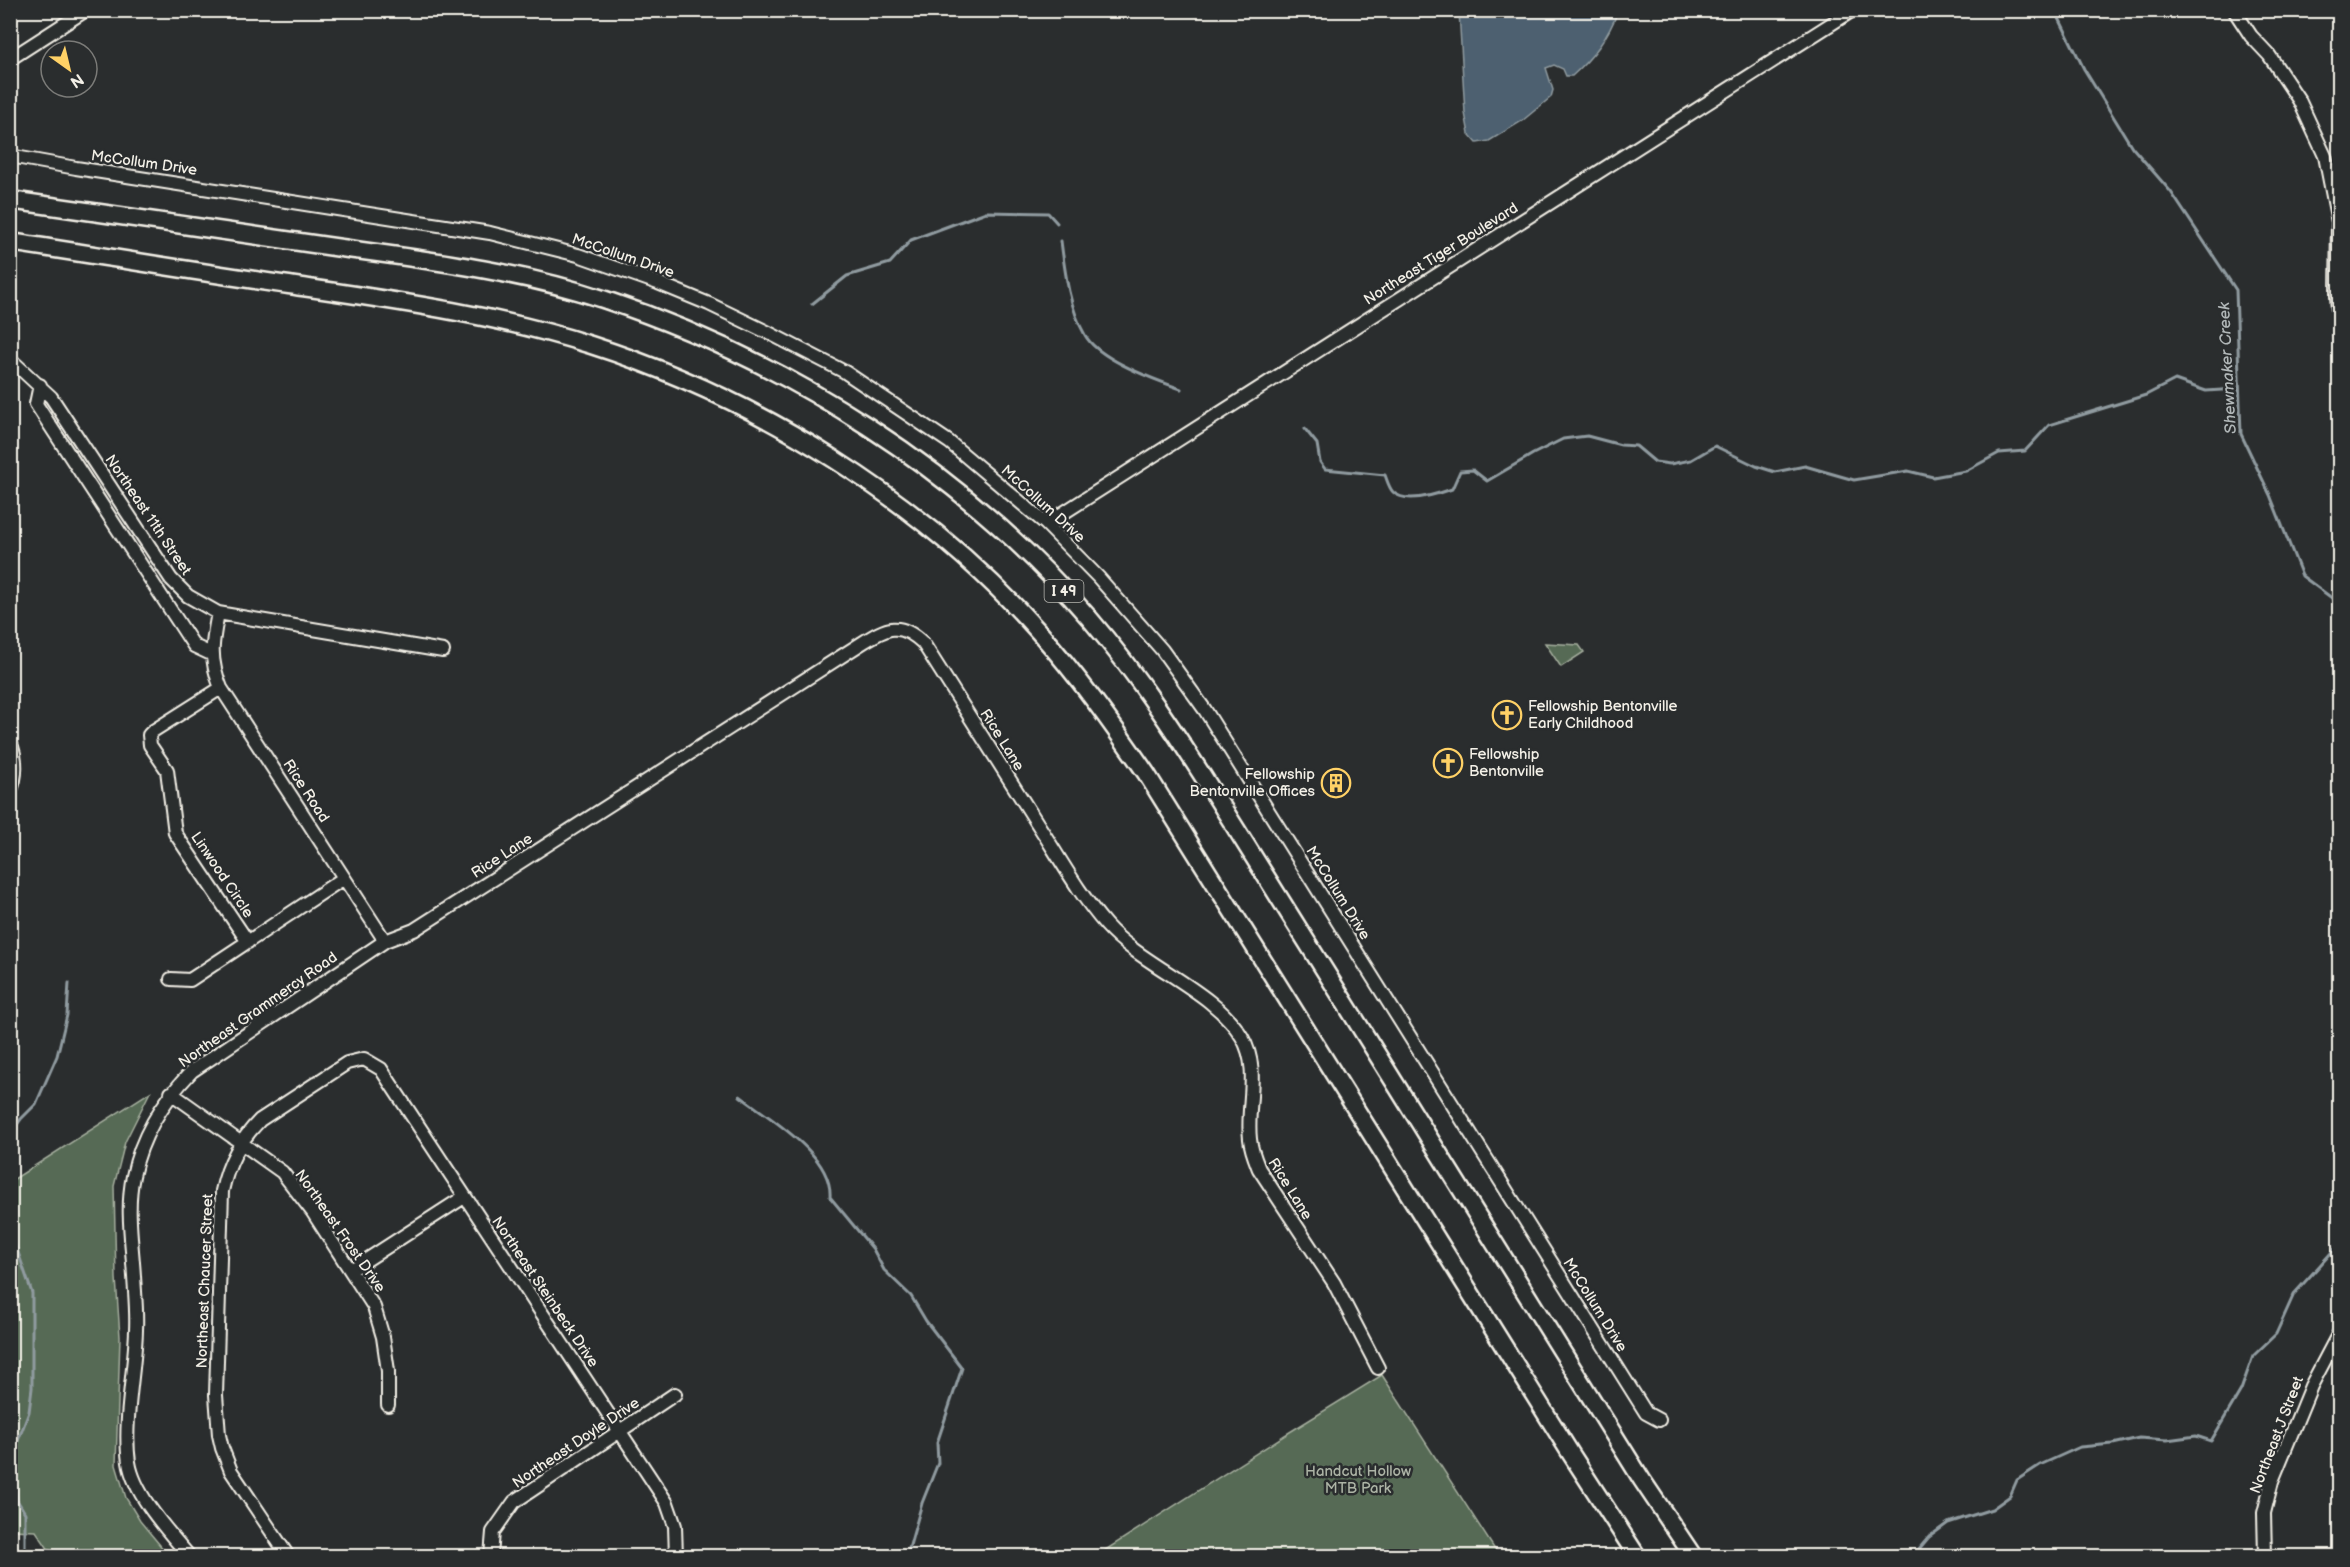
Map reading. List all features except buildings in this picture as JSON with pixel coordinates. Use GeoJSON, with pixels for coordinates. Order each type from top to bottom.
{"type":"FeatureCollection","features":[{"type":"Feature","properties":{"kind":"highway","name":"I 49"},"geometry":{"type":"LineString","coordinates":[[10,200],[434,262],[516,277],[597,297],[676,325],[762,365],[827,401],[899,448],[968,500],[1032,556],[1090,618],[1154,702],[1235,826],[1642,1480],[1693,1557]]}},
{"type":"Feature","properties":{"kind":"highway"},"geometry":{"type":"LineString","coordinates":[[10,242],[418,305],[506,322],[591,345],[674,375],[755,413],[832,457],[905,509],[974,567],[1029,622],[1095,699],[1146,773],[1637,1557]]}},
{"type":"Feature","properties":{"kind":"street"},"geometry":{"type":"LineString","coordinates":[[10,59],[86,10]]}},
{"type":"Feature","properties":{"kind":"street","name":"Northeast Tiger Boulevard"},"geometry":{"type":"LineString","coordinates":[[1046,524],[1853,10]]}},
{"type":"Feature","properties":{"kind":"street"},"geometry":{"type":"LineString","coordinates":[[2234,10],[2269,55],[2299,100],[2325,156],[2338,222],[2337,296],[2340,339]]}},
{"type":"Feature","properties":{"kind":"street","name":"McCollum Drive"},"geometry":{"type":"LineString","coordinates":[[10,156],[490,233],[578,255],[709,304],[845,372],[949,442],[1046,524],[1098,577],[1162,650],[1205,710],[1646,1413],[1659,1420]]}},
{"type":"Feature","properties":{"kind":"street","name":"Northeast 11th Street"},"geometry":{"type":"LineString","coordinates":[[10,359],[51,397],[171,579],[188,596],[218,613],[443,651]]}},
{"type":"Feature","properties":{"kind":"street"},"geometry":{"type":"LineString","coordinates":[[40,385],[36,404],[194,646],[211,654]]}},
{"type":"Feature","properties":{"kind":"street","name":"Rice Road"},"geometry":{"type":"LineString","coordinates":[[218,613],[211,654],[214,671],[221,688],[385,941]]}},
{"type":"Feature","properties":{"kind":"street","name":"Rice Lane"},"geometry":{"type":"LineString","coordinates":[[385,941],[414,930],[880,632],[897,628],[912,632],[923,643],[1093,909],[1107,926],[1128,945],[1205,999],[1226,1017],[1241,1036],[1250,1056],[1253,1075],[1250,1136],[1252,1153],[1259,1169],[1334,1283],[1378,1368]]}},
{"type":"Feature","properties":{"kind":"street","name":"Linwood Circle"},"geometry":{"type":"LineString","coordinates":[[221,688],[153,731],[149,735],[150,746],[167,770],[176,833],[248,942]]}},
{"type":"Feature","properties":{"kind":"street"},"geometry":{"type":"LineString","coordinates":[[10,742],[15,761],[14,784],[10,792]]}},
{"type":"Feature","properties":{"kind":"street"},"geometry":{"type":"LineString","coordinates":[[171,979],[190,980],[344,878]]}},
{"type":"Feature","properties":{"kind":"street","name":"Northeast Grammercy Road"},"geometry":{"type":"LineString","coordinates":[[189,1557],[163,1525],[140,1491],[129,1462],[136,1328],[130,1214],[133,1177],[141,1149],[171,1093],[192,1071],[385,941]]}},
{"type":"Feature","properties":{"kind":"street","name":"Northeast Chaucer Street"},"geometry":{"type":"LineString","coordinates":[[288,1557],[231,1471],[219,1435],[216,1395],[222,1191],[227,1169],[249,1131],[260,1120],[347,1063],[364,1059]]}},
{"type":"Feature","properties":{"kind":"street","name":"Northeast Steinbeck Drive"},"geometry":{"type":"LineString","coordinates":[[364,1059],[381,1069],[672,1511],[676,1557]]}},
{"type":"Feature","properties":{"kind":"street","name":"Northeast Frost Drive"},"geometry":{"type":"LineString","coordinates":[[171,1093],[282,1172],[312,1211],[374,1307],[383,1337],[388,1371],[388,1405]]}},
{"type":"Feature","properties":{"kind":"street"},"geometry":{"type":"LineString","coordinates":[[351,1270],[464,1197]]}},
{"type":"Feature","properties":{"kind":"street","name":"Northeast J Street"},"geometry":{"type":"LineString","coordinates":[[2265,1557],[2264,1513],[2272,1481],[2311,1386],[2340,1330]]}},
{"type":"Feature","properties":{"kind":"street","name":"Northeast Doyle Drive"},"geometry":{"type":"LineString","coordinates":[[490,1557],[493,1532],[514,1502],[675,1394]]}},
{"type":"Feature","properties":{"kind":"green space"},"geometry":{"type":"Polygon","coordinates":[[[1545,643],[1579,645],[1584,652],[1561,667],[1545,643]]]}},
{"type":"Feature","properties":{"kind":"green space"},"geometry":{"type":"Polygon","coordinates":[[[150,1092],[125,1142],[114,1186],[120,1337],[116,1465],[126,1498],[140,1521],[169,1556],[53,1556],[36,1531],[11,1530],[11,1181],[150,1092]]]}},
{"type":"Feature","properties":{"kind":"green space","name":"Handcut Hollow MTB Park"},"geometry":{"type":"Polygon","coordinates":[[[1382,1375],[1499,1556],[1096,1556],[1285,1435],[1382,1375]]]}},
{"type":"Feature","properties":{"kind":"water"},"geometry":{"type":"Polygon","coordinates":[[[1459,10],[1618,11],[1610,30],[1599,46],[1572,76],[1566,76],[1563,69],[1554,65],[1546,68],[1553,90],[1551,97],[1522,121],[1489,141],[1477,143],[1469,134],[1465,113],[1459,10]]]}},
{"type":"Feature","properties":{"kind":"waterway","name":"Shewmaker Creek"},"geometry":{"type":"LineString","coordinates":[[2055,10],[2084,69],[2132,147],[2171,192],[2236,290],[2241,434],[2270,495],[2302,576],[2340,604]]}},
{"type":"Feature","properties":{"kind":"waterway"},"geometry":{"type":"LineString","coordinates":[[812,304],[847,276],[890,263],[911,240],[986,212],[1048,213],[1057,223]]}},
{"type":"Feature","properties":{"kind":"waterway"},"geometry":{"type":"LineString","coordinates":[[1061,241],[1071,301],[1085,335],[1092,344],[1128,368],[1181,389]]}},
{"type":"Feature","properties":{"kind":"waterway"},"geometry":{"type":"LineString","coordinates":[[1305,429],[1317,444],[1320,462],[1325,469],[1385,475],[1393,492],[1406,498],[1422,497],[1452,489],[1460,471],[1473,470],[1487,481],[1563,439],[1587,436],[1621,445],[1636,446],[1655,462],[1670,464],[1691,460],[1715,446],[1756,466],[1775,472],[1805,466],[1854,480],[1908,471],[1933,477],[1966,471],[1999,453],[2025,451],[2049,425],[2146,395],[2175,380],[2206,391],[2238,389]]}},
{"type":"Feature","properties":{"kind":"waterway"},"geometry":{"type":"LineString","coordinates":[[10,1134],[36,1104],[57,1056],[67,1015],[69,983]]}},
{"type":"Feature","properties":{"kind":"waterway"},"geometry":{"type":"LineString","coordinates":[[740,1096],[797,1139],[811,1153],[828,1182],[830,1197],[873,1249],[884,1270],[911,1296],[926,1321],[962,1368],[937,1443],[938,1463],[922,1503],[907,1556]]}},
{"type":"Feature","properties":{"kind":"waterway"},"geometry":{"type":"LineString","coordinates":[[10,1229],[32,1293],[32,1388],[29,1412],[13,1454],[17,1500],[25,1513],[25,1556]]}},
{"type":"Feature","properties":{"kind":"waterway"},"geometry":{"type":"LineString","coordinates":[[1913,1556],[1929,1537],[1948,1523],[1992,1509],[2010,1496],[2017,1480],[2040,1465],[2080,1447],[2113,1444],[2139,1438],[2167,1440],[2196,1436],[2211,1441],[2241,1390],[2253,1356],[2276,1334],[2294,1294],[2340,1243]]}},
{"type":"Feature","properties":{"kind":"place","name":"Fellowship Bentonville Early Childhood"},"geometry":{"type":"Point","coordinates":[1507,715]}},
{"type":"Feature","properties":{"kind":"place","name":"Fellowship Bentonville"},"geometry":{"type":"Point","coordinates":[1448,763]}},
{"type":"Feature","properties":{"kind":"place","name":"Fellowship Bentonville Offices"},"geometry":{"type":"Point","coordinates":[1336,783]}}]}
